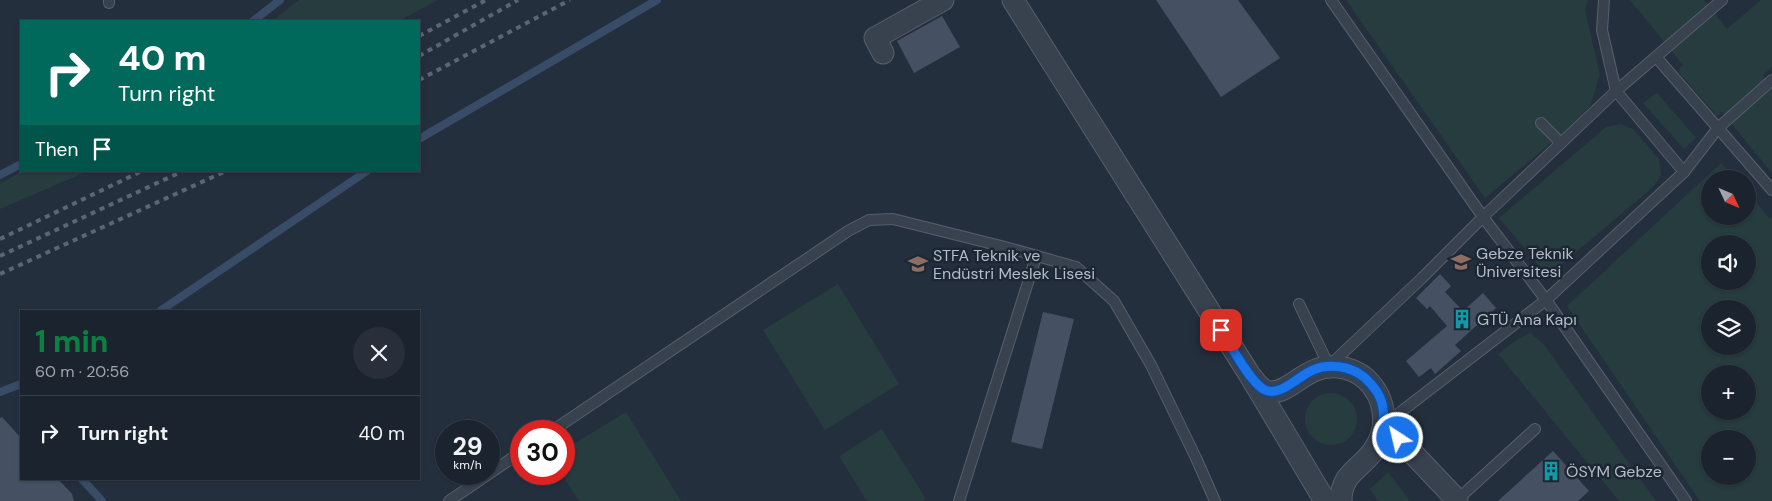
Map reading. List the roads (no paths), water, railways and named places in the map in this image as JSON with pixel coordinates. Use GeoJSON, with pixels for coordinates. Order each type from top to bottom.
{"type":"FeatureCollection","features":[{"type":"Feature","properties":{"kind":"street"},"geometry":{"type":"LineString","coordinates":[[883,53],[875,38],[943,0]]}},
{"type":"Feature","properties":{"kind":"street"},"geometry":{"type":"LineString","coordinates":[[1013,0],[1251,377],[1325,501]]}},
{"type":"Feature","properties":{"kind":"street"},"geometry":{"type":"LineString","coordinates":[[1251,377],[1262,388],[1270,392],[1282,389],[1313,370],[1329,366],[1347,368],[1363,376],[1376,389],[1383,406],[1384,424],[1381,439],[1372,453],[1348,476],[1341,493],[1341,501]]}},
{"type":"Feature","properties":{"kind":"street"},"geometry":{"type":"LineString","coordinates":[[1384,424],[1457,500]]}},
{"type":"Feature","properties":{"kind":"lane"},"geometry":{"type":"LineString","coordinates":[[1331,0],[1483,217],[1546,300],[1686,501]]}},
{"type":"Feature","properties":{"kind":"lane"},"geometry":{"type":"LineString","coordinates":[[1604,0],[1602,30],[1616,91],[1684,172]]}},
{"type":"Feature","properties":{"kind":"lane"},"geometry":{"type":"LineString","coordinates":[[1299,304],[1329,366],[1616,91],[1722,0]]}},
{"type":"Feature","properties":{"kind":"lane"},"geometry":{"type":"LineString","coordinates":[[1656,57],[1772,190]]}},
{"type":"Feature","properties":{"kind":"lane"},"geometry":{"type":"LineString","coordinates":[[1384,424],[1546,300],[1684,172],[1718,128],[1772,80]]}},
{"type":"Feature","properties":{"kind":"lane"},"geometry":{"type":"LineString","coordinates":[[1541,123],[1561,143]]}},
{"type":"Feature","properties":{"kind":"lane"},"geometry":{"type":"LineString","coordinates":[[568,420],[848,231],[869,220],[893,219],[1076,267],[1114,301],[1151,364],[1215,501]]}},
{"type":"Feature","properties":{"kind":"lane"},"geometry":{"type":"LineString","coordinates":[[959,501],[1036,257]]}},
{"type":"Feature","properties":{"kind":"lane"},"geometry":{"type":"LineString","coordinates":[[1457,500],[1535,429]]}},
{"type":"Feature","properties":{"kind":"lane"},"geometry":{"type":"LineString","coordinates":[[449,501],[510,459]]}},
{"type":"Feature","properties":{"kind":"waterway"},"geometry":{"type":"LineString","coordinates":[[254,20],[280,0]]}},
{"type":"Feature","properties":{"kind":"waterway"},"geometry":{"type":"LineString","coordinates":[[420,138],[657,0]]}},
{"type":"Feature","properties":{"kind":"waterway"},"geometry":{"type":"LineString","coordinates":[[0,175],[20,165]]}},
{"type":"Feature","properties":{"kind":"waterway"},"geometry":{"type":"LineString","coordinates":[[161,310],[366,172]]}},
{"type":"Feature","properties":{"kind":"waterway"},"geometry":{"type":"LineString","coordinates":[[0,392],[20,384]]}},
{"type":"Feature","properties":{"kind":"waterway"},"geometry":{"type":"LineString","coordinates":[[83,480],[102,501]]}},
{"type":"Feature","properties":{"kind":"railway"},"geometry":{"type":"LineString","coordinates":[[420,35],[486,0]]}},
{"type":"Feature","properties":{"kind":"railway"},"geometry":{"type":"LineString","coordinates":[[420,55],[518,0]]}},
{"type":"Feature","properties":{"kind":"railway"},"geometry":{"type":"LineString","coordinates":[[420,79],[570,0]]}},
{"type":"Feature","properties":{"kind":"railway"},"geometry":{"type":"LineString","coordinates":[[0,239],[140,172]]}},
{"type":"Feature","properties":{"kind":"railway"},"geometry":{"type":"LineString","coordinates":[[0,256],[181,172]]}},
{"type":"Feature","properties":{"kind":"railway"},"geometry":{"type":"LineString","coordinates":[[0,274],[224,172]]}},
{"type":"Feature","properties":{"kind":"place","name":"Gebze Teknik Üniversitesi"},"geometry":{"type":"Point","coordinates":[1461,262]}},
{"type":"Feature","properties":{"kind":"place","name":"STFA Teknik ve Endüstri Meslek Lisesi"},"geometry":{"type":"Point","coordinates":[918,264]}},
{"type":"Feature","properties":{"kind":"place","name":"GTÜ Ana Kapı"},"geometry":{"type":"Point","coordinates":[1462,319]}},
{"type":"Feature","properties":{"kind":"place","name":"ÖSYM Gebze"},"geometry":{"type":"Point","coordinates":[1551,471]}}]}
